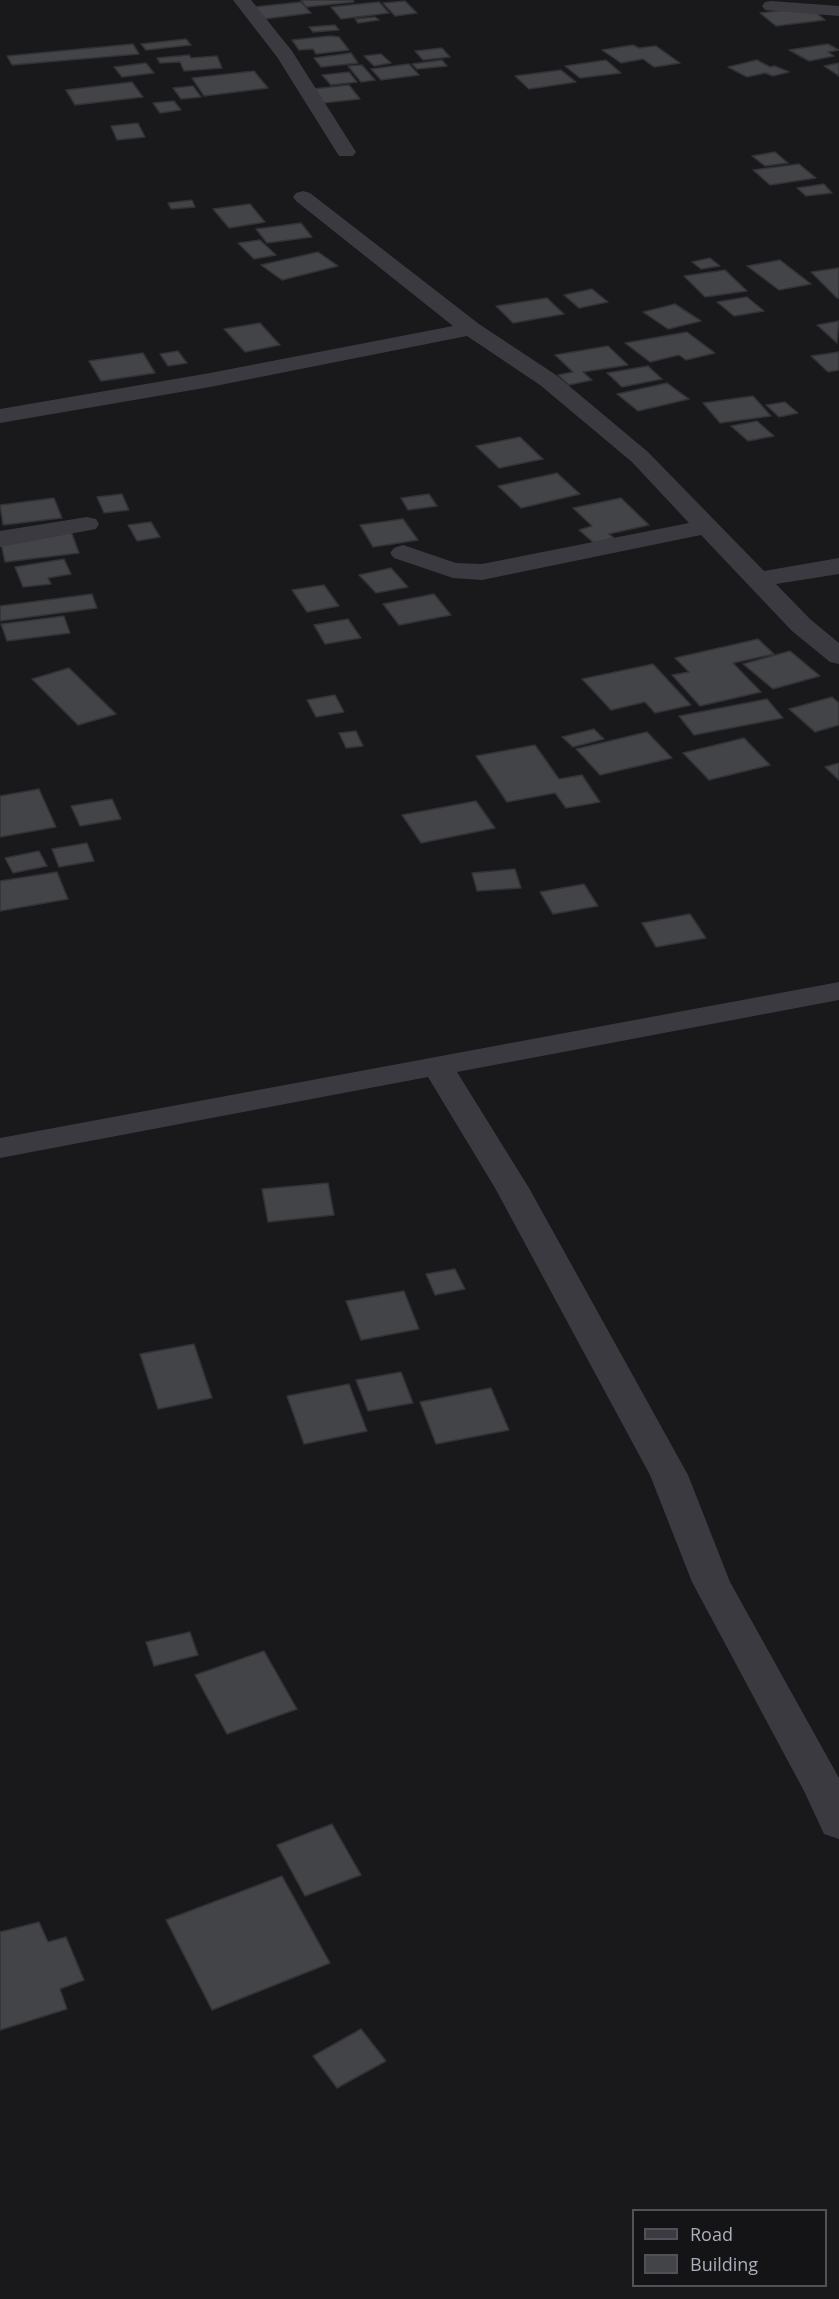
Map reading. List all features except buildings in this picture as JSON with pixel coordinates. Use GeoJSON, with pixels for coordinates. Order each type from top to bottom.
{"type":"FeatureCollection","features":[{"type":"Feature","properties":{"kind":"street"},"geometry":{"type":"LineString","coordinates":[[242,0],[285,55],[346,152]]}},
{"type":"Feature","properties":{"kind":"street"},"geometry":{"type":"LineString","coordinates":[[771,6],[839,11]]}},
{"type":"Feature","properties":{"kind":"street"},"geometry":{"type":"LineString","coordinates":[[303,197],[471,329],[548,380],[615,436],[640,458],[801,625],[839,656]]}},
{"type":"Feature","properties":{"kind":"street"},"geometry":{"type":"LineString","coordinates":[[0,416],[210,380],[471,329]]}},
{"type":"Feature","properties":{"kind":"street"},"geometry":{"type":"LineString","coordinates":[[0,539],[87,524]]}},
{"type":"Feature","properties":{"kind":"street"},"geometry":{"type":"LineString","coordinates":[[403,553],[453,570],[482,572],[705,527]]}},
{"type":"Feature","properties":{"kind":"street"},"geometry":{"type":"LineString","coordinates":[[756,580],[839,566]]}},
{"type":"Feature","properties":{"kind":"street"},"geometry":{"type":"LineString","coordinates":[[0,1148],[839,991]]}},
{"type":"Feature","properties":{"kind":"street"},"geometry":{"type":"LineString","coordinates":[[436,1066],[512,1188],[669,1475],[711,1582],[824,1789],[839,1822]]}}]}
